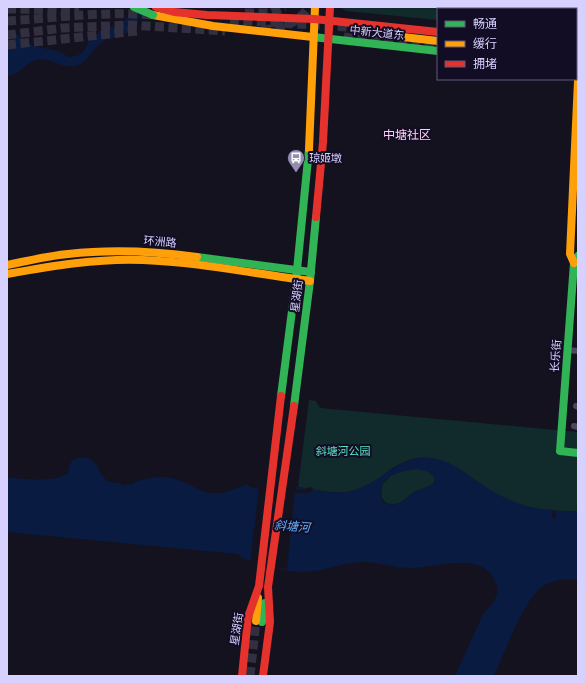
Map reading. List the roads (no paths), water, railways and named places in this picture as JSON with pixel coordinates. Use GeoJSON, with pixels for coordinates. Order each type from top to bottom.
{"type":"FeatureCollection","features":[{"type":"Feature","properties":{"kind":"main road"},"geometry":{"type":"LineString","coordinates":[[134,7],[155,11],[203,26],[313,37]]}},
{"type":"Feature","properties":{"kind":"main road","name":"星湖街"},"geometry":{"type":"LineString","coordinates":[[315,7],[310,141],[296,280],[261,563],[259,586],[259,621],[272,566],[310,281],[323,142],[330,7]]}},
{"type":"Feature","properties":{"kind":"main road"},"geometry":{"type":"LineString","coordinates":[[155,11],[207,15],[314,19]]}},
{"type":"Feature","properties":{"kind":"main road","name":"中新大道东"},"geometry":{"type":"LineString","coordinates":[[314,19],[437,32]]}},
{"type":"Feature","properties":{"kind":"main road","name":"中新大道东"},"geometry":{"type":"LineString","coordinates":[[313,37],[437,51]]}},
{"type":"Feature","properties":{"kind":"main road"},"geometry":{"type":"LineString","coordinates":[[402,37],[437,41]]}},
{"type":"Feature","properties":{"kind":"main road","name":"长乐街"},"geometry":{"type":"LineString","coordinates":[[578,81],[576,258],[560,451],[578,453]]}},
{"type":"Feature","properties":{"kind":"main road","name":"环洲路"},"geometry":{"type":"LineString","coordinates":[[7,265],[67,254],[144,251],[310,272]]}},
{"type":"Feature","properties":{"kind":"main road","name":"环洲路"},"geometry":{"type":"LineString","coordinates":[[7,274],[68,263],[144,260],[201,266],[310,281]]}},
{"type":"Feature","properties":{"kind":"main road","name":"星湖街"},"geometry":{"type":"LineString","coordinates":[[242,676],[248,617],[259,586]]}},
{"type":"Feature","properties":{"kind":"main road","name":"星湖街"},"geometry":{"type":"LineString","coordinates":[[264,676],[270,622],[268,587]]}},
{"type":"Feature","properties":{"kind":"street"},"geometry":{"type":"LineString","coordinates":[[568,350],[578,351]]}},
{"type":"Feature","properties":{"kind":"water"},"geometry":{"type":"Polygon","coordinates":[[[133,7],[146,7],[132,28],[125,34],[102,42],[84,62],[75,66],[65,66],[41,59],[28,64],[12,75],[7,76],[7,50],[11,43],[7,40],[9,34],[12,35],[14,32],[34,46],[58,51],[69,57],[77,56],[83,52],[91,38],[100,32],[120,24],[128,17],[133,7]]]}},
{"type":"Feature","properties":{"kind":"water","name":"斜塘河"},"geometry":{"type":"Polygon","coordinates":[[[83,457],[93,461],[104,478],[110,482],[121,483],[121,485],[135,484],[134,482],[146,479],[165,477],[177,479],[204,491],[223,493],[254,483],[291,486],[327,492],[351,491],[372,482],[409,460],[431,458],[453,465],[492,491],[517,503],[535,508],[553,510],[552,518],[555,519],[556,511],[578,511],[578,580],[551,582],[535,593],[515,628],[494,676],[455,676],[483,614],[492,604],[497,592],[496,583],[489,573],[481,566],[470,563],[458,563],[410,568],[361,562],[314,571],[298,572],[279,569],[244,559],[237,554],[7,532],[7,477],[39,480],[56,478],[68,473],[69,466],[72,461],[83,457]],[[417,469],[400,472],[390,476],[383,484],[380,493],[383,502],[393,505],[397,504],[415,492],[430,486],[435,482],[435,479],[431,474],[417,469]]]}},
{"type":"Feature","properties":{"kind":"tunnel"},"geometry":{"type":"LineString","coordinates":[[245,13],[268,13],[285,7]]}},
{"type":"Feature","properties":{"kind":"tunnel"},"geometry":{"type":"LineString","coordinates":[[262,30],[282,27],[294,22],[309,7]]}},
{"type":"Feature","properties":{"kind":"tunnel"},"geometry":{"type":"LineString","coordinates":[[7,9],[79,10]]}},
{"type":"Feature","properties":{"kind":"tunnel"},"geometry":{"type":"LineString","coordinates":[[7,21],[97,14],[151,15]]}},
{"type":"Feature","properties":{"kind":"tunnel"},"geometry":{"type":"LineString","coordinates":[[230,20],[347,27]]}},
{"type":"Feature","properties":{"kind":"tunnel"},"geometry":{"type":"LineString","coordinates":[[7,35],[63,28],[131,25],[225,31]]}},
{"type":"Feature","properties":{"kind":"tunnel"},"geometry":{"type":"LineString","coordinates":[[7,45],[137,31]]}},
{"type":"Feature","properties":{"kind":"tunnel"},"geometry":{"type":"LineString","coordinates":[[344,37],[437,46]]}},
{"type":"Feature","properties":{"kind":"tunnel"},"geometry":{"type":"LineString","coordinates":[[250,676],[256,621]]}},
{"type":"Feature","properties":{"kind":"place","name":"琼姬墩"},"geometry":{"type":"Point","coordinates":[296,173]}},
{"type":"Feature","properties":{"kind":"district","name":"中塘社区"},"geometry":{"type":"Point","coordinates":[407,135]}},
{"type":"Feature","properties":{"kind":"park label","name":"斜塘河公园"},"geometry":{"type":"Point","coordinates":[343,451]}}]}
